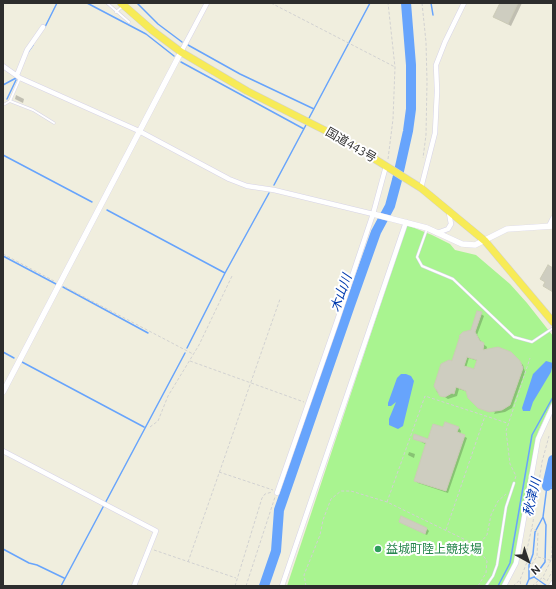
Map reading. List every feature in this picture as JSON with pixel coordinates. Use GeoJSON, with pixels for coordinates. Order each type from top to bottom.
{"type":"FeatureCollection","features":[{"type":"Feature","properties":{"kind":"highway","name":"国道443号"},"geometry":{"type":"LineString","coordinates":[[122,4],[153,31],[181,52],[224,78],[346,141],[419,186],[485,241],[553,322]]}},
{"type":"Feature","properties":{"kind":"street"},"geometry":{"type":"LineString","coordinates":[[3,392],[207,3]]}},
{"type":"Feature","properties":{"kind":"street"},"geometry":{"type":"LineString","coordinates":[[419,186],[435,133],[437,91],[436,65],[464,3]]}},
{"type":"Feature","properties":{"kind":"street"},"geometry":{"type":"LineString","coordinates":[[18,76],[27,50],[43,27]]}},
{"type":"Feature","properties":{"kind":"street"},"geometry":{"type":"LineString","coordinates":[[3,66],[18,76],[139,131],[229,179],[247,186],[274,190],[404,221],[438,232],[462,244],[475,245],[485,241],[496,233],[507,230],[551,226],[553,218]]}},
{"type":"Feature","properties":{"kind":"street"},"geometry":{"type":"LineString","coordinates":[[277,493],[373,214],[386,166]]}},
{"type":"Feature","properties":{"kind":"street"},"geometry":{"type":"LineString","coordinates":[[438,232],[448,228],[451,224],[450,213],[446,207]]}},
{"type":"Feature","properties":{"kind":"street"},"geometry":{"type":"LineString","coordinates":[[282,586],[404,221]]}},
{"type":"Feature","properties":{"kind":"street"},"geometry":{"type":"LineString","coordinates":[[504,586],[516,563],[538,439],[553,406]]}},
{"type":"Feature","properties":{"kind":"street"},"geometry":{"type":"LineString","coordinates":[[3,451],[156,531],[134,586]]}},
{"type":"Feature","properties":{"kind":"street"},"geometry":{"type":"LineString","coordinates":[[551,586],[553,582]]}},
{"type":"Feature","properties":{"kind":"lane"},"geometry":{"type":"LineString","coordinates":[[107,3],[129,22]]}},
{"type":"Feature","properties":{"kind":"lane"},"geometry":{"type":"LineString","coordinates":[[116,12],[122,4]]}},
{"type":"Feature","properties":{"kind":"lane"},"geometry":{"type":"LineString","coordinates":[[5,104],[10,101],[18,76]]}},
{"type":"Feature","properties":{"kind":"lane"},"geometry":{"type":"LineString","coordinates":[[10,101],[33,110],[54,123]]}},
{"type":"Feature","properties":{"kind":"lane"},"geometry":{"type":"LineString","coordinates":[[427,228],[417,257],[422,266],[453,279],[510,334],[520,340],[536,342],[553,328]]}},
{"type":"Feature","properties":{"kind":"lane"},"geometry":{"type":"LineString","coordinates":[[486,586],[494,576],[497,566],[506,507],[514,484]]}},
{"type":"Feature","properties":{"kind":"path"},"geometry":{"type":"LineString","coordinates":[[271,3],[395,67]]}},
{"type":"Feature","properties":{"kind":"path"},"geometry":{"type":"LineString","coordinates":[[386,166],[393,119],[395,67],[388,3]]}},
{"type":"Feature","properties":{"kind":"path"},"geometry":{"type":"LineString","coordinates":[[422,3],[426,42],[427,82],[426,134],[422,163]]}},
{"type":"Feature","properties":{"kind":"path"},"geometry":{"type":"LineString","coordinates":[[3,254],[193,354]]}},
{"type":"Feature","properties":{"kind":"path"},"geometry":{"type":"LineString","coordinates":[[150,427],[158,421],[168,396],[206,332],[232,276]]}},
{"type":"Feature","properties":{"kind":"path"},"geometry":{"type":"LineString","coordinates":[[188,562],[280,299]]}},
{"type":"Feature","properties":{"kind":"path"},"geometry":{"type":"LineString","coordinates":[[514,484],[516,476],[510,464],[506,431],[530,358]]}},
{"type":"Feature","properties":{"kind":"path"},"geometry":{"type":"LineString","coordinates":[[190,361],[308,404]]}},
{"type":"Feature","properties":{"kind":"path"},"geometry":{"type":"LineString","coordinates":[[387,502],[425,396],[508,424]]}},
{"type":"Feature","properties":{"kind":"path"},"geometry":{"type":"LineString","coordinates":[[446,530],[485,416]]}},
{"type":"Feature","properties":{"kind":"path"},"geometry":{"type":"LineString","coordinates":[[528,562],[525,559],[532,528],[542,462],[549,436]]}},
{"type":"Feature","properties":{"kind":"path"},"geometry":{"type":"LineString","coordinates":[[219,472],[273,490],[277,493]]}},
{"type":"Feature","properties":{"kind":"path"},"geometry":{"type":"LineString","coordinates":[[306,586],[304,575],[320,535],[331,498],[341,491],[351,491],[387,502],[474,544],[487,561],[486,573],[478,586]]}},
{"type":"Feature","properties":{"kind":"path"},"geometry":{"type":"LineString","coordinates":[[235,586],[262,498],[270,492],[277,493]]}},
{"type":"Feature","properties":{"kind":"path"},"geometry":{"type":"LineString","coordinates":[[246,586],[277,493]]}},
{"type":"Feature","properties":{"kind":"path"},"geometry":{"type":"LineString","coordinates":[[474,544],[480,543],[487,535],[491,515],[498,501],[506,494]]}},
{"type":"Feature","properties":{"kind":"path"},"geometry":{"type":"LineString","coordinates":[[528,562],[532,564],[537,556],[538,532],[532,528]]}},
{"type":"Feature","properties":{"kind":"path"},"geometry":{"type":"LineString","coordinates":[[532,586],[543,577],[552,560],[553,540]]}},
{"type":"Feature","properties":{"kind":"path"},"geometry":{"type":"LineString","coordinates":[[148,548],[237,579]]}},
{"type":"Feature","properties":{"kind":"path"},"geometry":{"type":"LineString","coordinates":[[537,556],[552,560]]}},
{"type":"Feature","properties":{"kind":"path"},"geometry":{"type":"LineString","coordinates":[[513,586],[520,580],[528,562]]}},
{"type":"Feature","properties":{"kind":"path"},"geometry":{"type":"LineString","coordinates":[[543,577],[547,581],[553,570]]}},
{"type":"Feature","properties":{"kind":"path"},"geometry":{"type":"LineString","coordinates":[[520,580],[521,586]]}},
{"type":"Feature","properties":{"kind":"path"},"geometry":{"type":"LineString","coordinates":[[535,583],[539,586]]}},
{"type":"Feature","properties":{"kind":"green space"},"geometry":{"type":"Polygon","coordinates":[[[407,225],[450,244],[455,250],[476,255],[510,284],[553,336],[553,400],[538,432],[514,563],[502,586],[287,586],[407,225]]]}},
{"type":"Feature","properties":{"kind":"water"},"geometry":{"type":"Polygon","coordinates":[[[546,361],[553,363],[551,372],[533,402],[530,411],[523,411],[522,408],[533,374],[546,361]]]}},
{"type":"Feature","properties":{"kind":"water"},"geometry":{"type":"Polygon","coordinates":[[[401,374],[411,376],[414,381],[403,426],[398,429],[389,425],[389,419],[396,402],[391,406],[388,406],[388,403],[397,378],[401,374]]]}},
{"type":"Feature","properties":{"kind":"building"},"geometry":{"type":"Polygon","coordinates":[[[500,3],[518,3],[508,24],[493,17],[500,3]]]}},
{"type":"Feature","properties":{"kind":"building"},"geometry":{"type":"Polygon","coordinates":[[[548,265],[553,268],[553,292],[543,286],[545,282],[540,279],[548,265]]]}},
{"type":"Feature","properties":{"kind":"building"},"geometry":{"type":"Polygon","coordinates":[[[477,311],[482,312],[475,332],[480,341],[484,343],[483,350],[498,347],[511,352],[520,361],[523,368],[510,405],[502,410],[489,412],[478,408],[468,398],[466,391],[456,387],[454,394],[452,393],[445,397],[440,396],[434,386],[441,364],[449,360],[452,361],[459,336],[463,332],[471,330],[477,311]],[[467,357],[464,366],[474,369],[477,360],[467,357]]]}},
{"type":"Feature","properties":{"kind":"building"},"geometry":{"type":"Polygon","coordinates":[[[445,422],[459,427],[457,432],[465,435],[446,491],[414,481],[426,443],[413,439],[414,434],[428,439],[433,424],[443,427],[445,422]]]}},
{"type":"Feature","properties":{"kind":"building"},"geometry":{"type":"Polygon","coordinates":[[[401,516],[427,528],[425,534],[399,522],[401,516]]]}},
{"type":"Feature","properties":{"kind":"waterway"},"geometry":{"type":"LineString","coordinates":[[45,27],[57,3]]}},
{"type":"Feature","properties":{"kind":"waterway"},"geometry":{"type":"LineString","coordinates":[[87,3],[146,34],[174,56]]}},
{"type":"Feature","properties":{"kind":"waterway"},"geometry":{"type":"LineString","coordinates":[[137,3],[158,24],[182,42]]}},
{"type":"Feature","properties":{"kind":"waterway"},"geometry":{"type":"LineString","coordinates":[[308,120],[370,3]]}},
{"type":"Feature","properties":{"kind":"waterway","name":"木山川"},"geometry":{"type":"LineString","coordinates":[[264,586],[276,551],[279,510],[376,232],[390,206],[397,180],[408,131],[411,109],[411,65],[406,3]]}},
{"type":"Feature","properties":{"kind":"waterway"},"geometry":{"type":"LineString","coordinates":[[431,3],[433,15]]}},
{"type":"Feature","properties":{"kind":"waterway"},"geometry":{"type":"LineString","coordinates":[[28,52],[33,45]]}},
{"type":"Feature","properties":{"kind":"waterway"},"geometry":{"type":"LineString","coordinates":[[188,45],[240,74],[314,109]]}},
{"type":"Feature","properties":{"kind":"waterway"},"geometry":{"type":"LineString","coordinates":[[181,62],[304,129]]}},
{"type":"Feature","properties":{"kind":"waterway"},"geometry":{"type":"LineString","coordinates":[[3,85],[16,78]]}},
{"type":"Feature","properties":{"kind":"waterway"},"geometry":{"type":"LineString","coordinates":[[7,99],[16,80]]}},
{"type":"Feature","properties":{"kind":"waterway"},"geometry":{"type":"LineString","coordinates":[[274,185],[307,123]]}},
{"type":"Feature","properties":{"kind":"waterway"},"geometry":{"type":"LineString","coordinates":[[3,155],[92,202]]}},
{"type":"Feature","properties":{"kind":"waterway"},"geometry":{"type":"LineString","coordinates":[[187,348],[225,273],[269,193]]}},
{"type":"Feature","properties":{"kind":"waterway"},"geometry":{"type":"LineString","coordinates":[[107,210],[225,273]]}},
{"type":"Feature","properties":{"kind":"waterway"},"geometry":{"type":"LineString","coordinates":[[3,256],[56,284]]}},
{"type":"Feature","properties":{"kind":"waterway"},"geometry":{"type":"LineString","coordinates":[[63,287],[148,333]]}},
{"type":"Feature","properties":{"kind":"waterway"},"geometry":{"type":"LineString","coordinates":[[3,352],[14,358]]}},
{"type":"Feature","properties":{"kind":"waterway"},"geometry":{"type":"LineString","coordinates":[[61,586],[185,353]]}},
{"type":"Feature","properties":{"kind":"waterway"},"geometry":{"type":"LineString","coordinates":[[22,362],[144,427]]}},
{"type":"Feature","properties":{"kind":"waterway"},"geometry":{"type":"LineString","coordinates":[[498,586],[510,563],[532,435],[553,397]]}},
{"type":"Feature","properties":{"kind":"waterway","name":"秋津川"},"geometry":{"type":"LineString","coordinates":[[547,486],[553,460]]}},
{"type":"Feature","properties":{"kind":"waterway","name":"秋津川"},"geometry":{"type":"LineString","coordinates":[[526,586],[529,579],[529,565],[533,554],[535,532],[543,517],[547,486],[553,489]]}},
{"type":"Feature","properties":{"kind":"waterway"},"geometry":{"type":"LineString","coordinates":[[529,579],[534,577],[545,562],[546,525],[543,517]]}},
{"type":"Feature","properties":{"kind":"waterway"},"geometry":{"type":"LineString","coordinates":[[3,549],[29,563],[37,565],[64,578]]}},
{"type":"Feature","properties":{"kind":"waterway"},"geometry":{"type":"LineString","coordinates":[[534,577],[547,586]]}},
{"type":"Feature","properties":{"kind":"place","name":"益城町陸上競技場"},"geometry":{"type":"Point","coordinates":[378,549]}}]}
